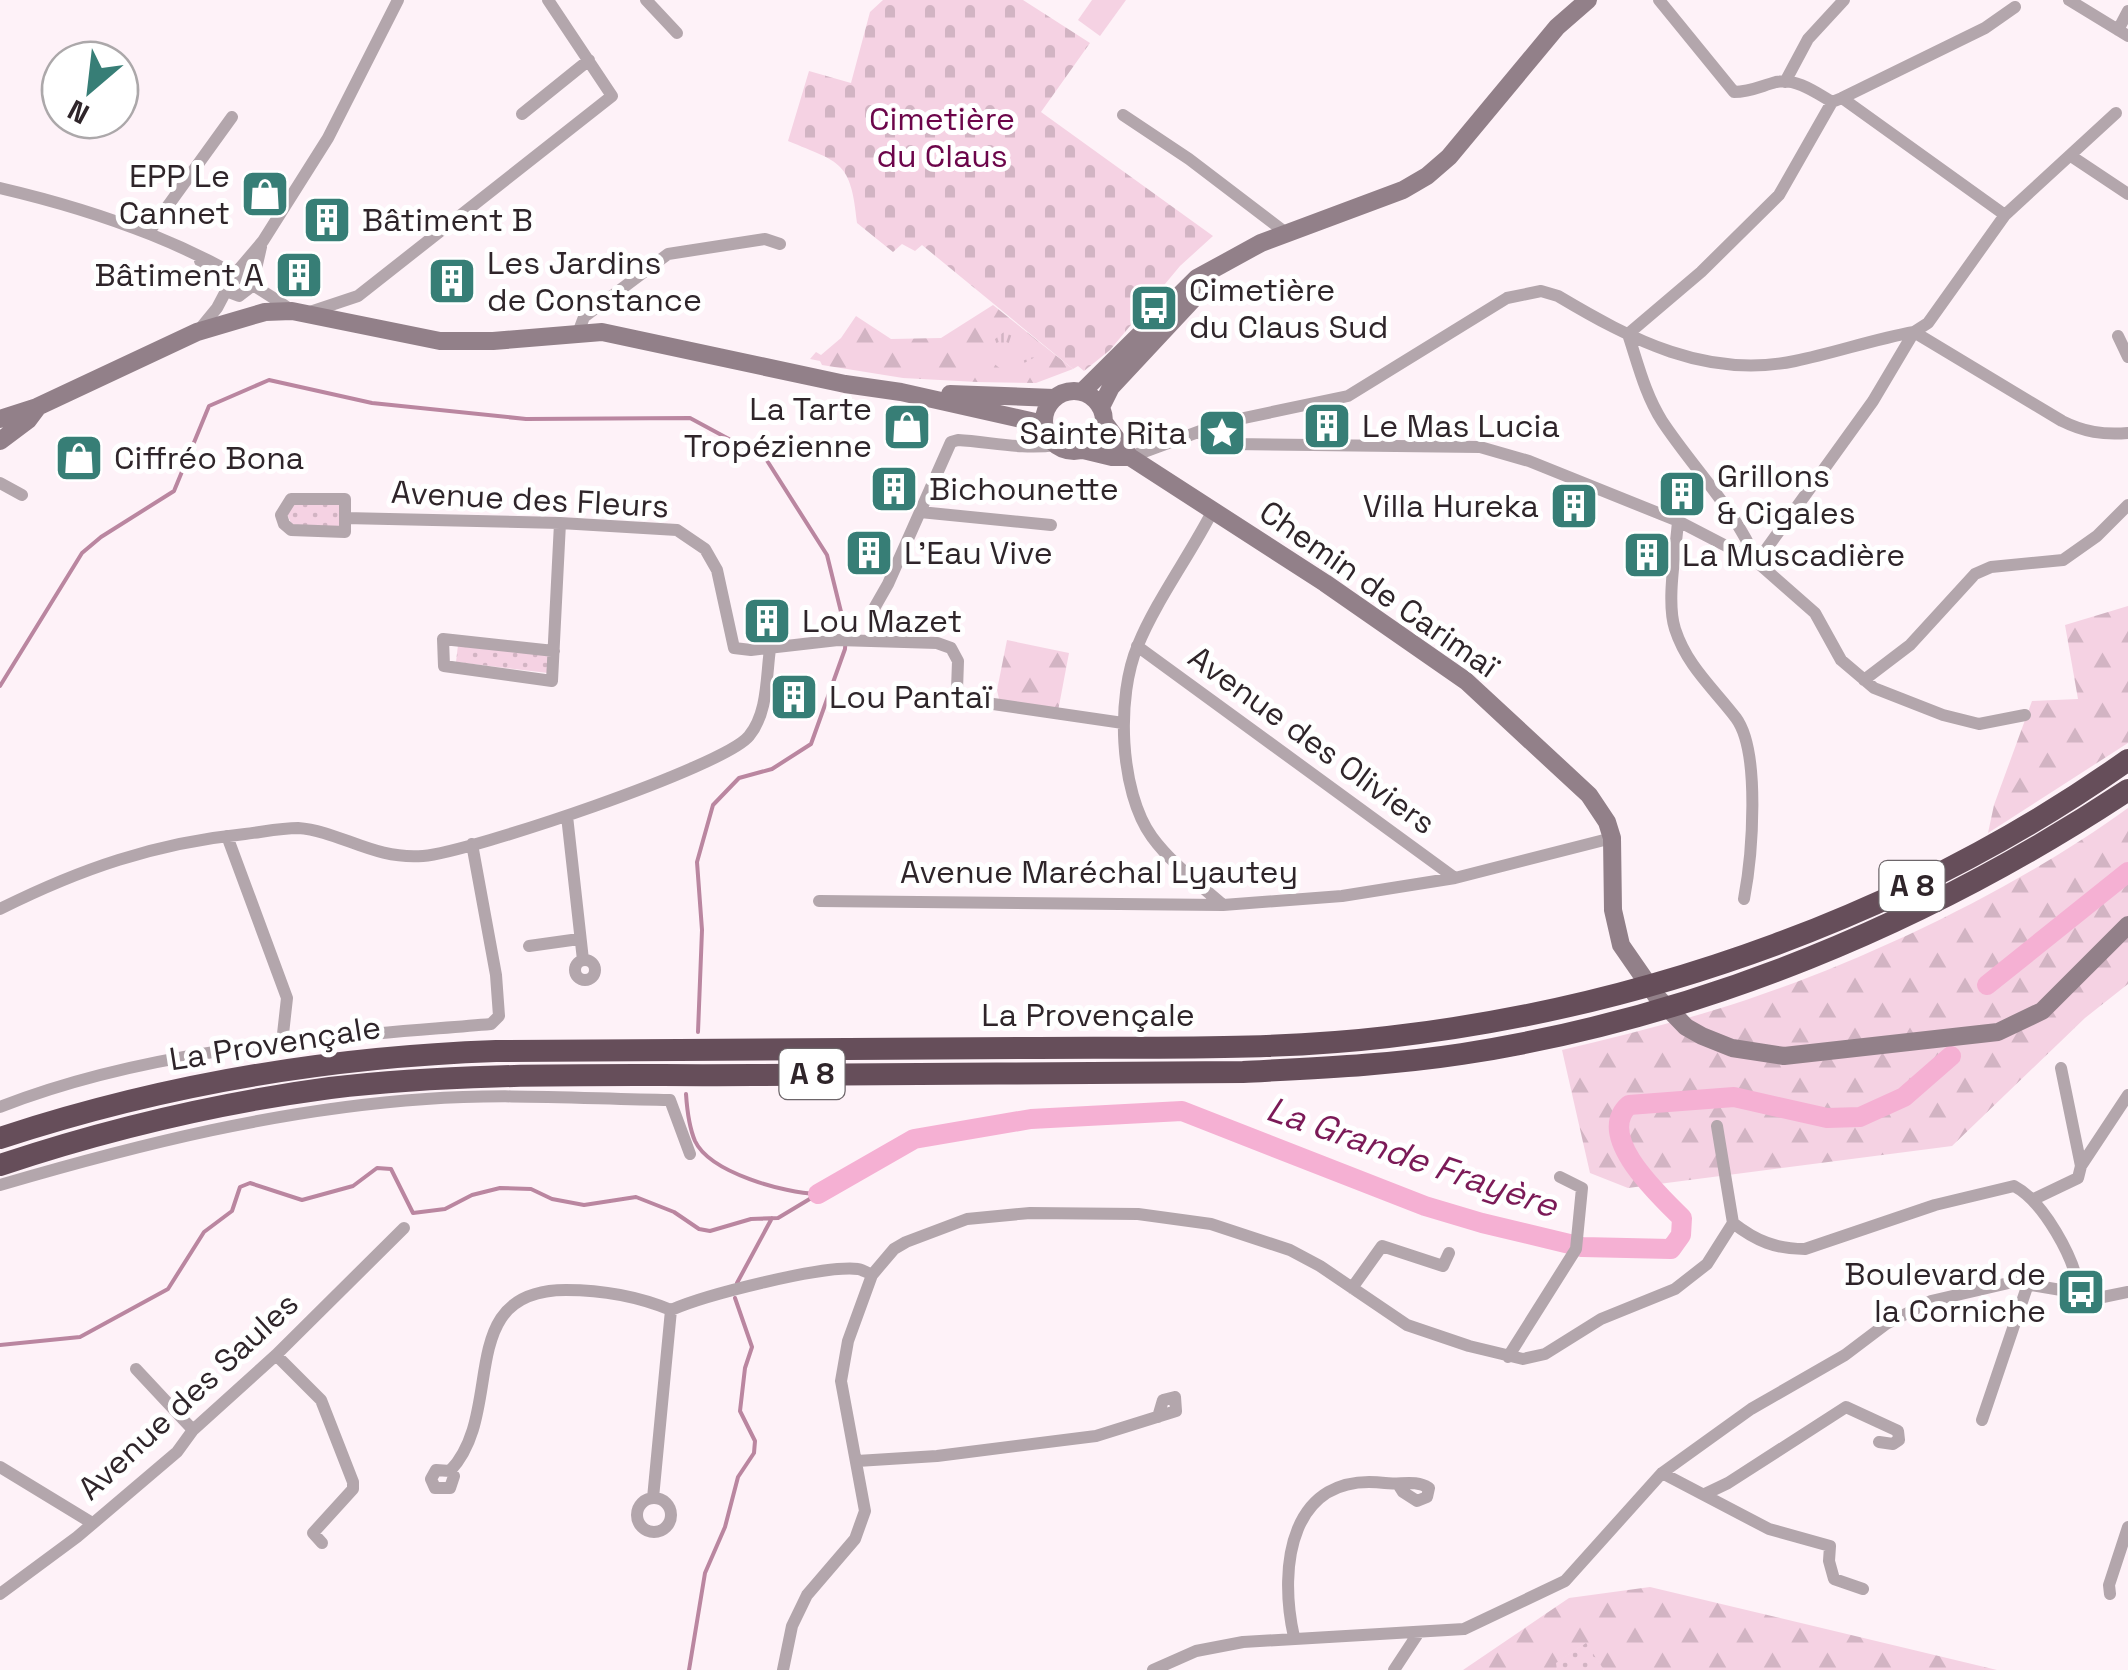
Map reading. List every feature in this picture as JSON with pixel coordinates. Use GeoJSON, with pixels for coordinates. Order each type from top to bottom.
{"type":"FeatureCollection","features":[{"type":"Feature","properties":{"kind":"highway","name":"La Provençale"},"geometry":{"type":"LineString","coordinates":[[0,1138],[88,1111],[208,1082],[374,1058],[496,1051],[1214,1047],[1328,1042],[1479,1024],[1623,993],[1781,942],[1931,877],[2058,806],[2128,760]]}},
{"type":"Feature","properties":{"kind":"highway","name":"La Provençale"},"geometry":{"type":"LineString","coordinates":[[0,1165],[155,1120],[352,1086],[479,1077],[1243,1072],[1463,1054],[1629,1018],[1752,980],[1890,925],[2021,858],[2128,790]]}},
{"type":"Feature","properties":{"kind":"main road"},"geometry":{"type":"LineString","coordinates":[[1130,457],[1112,458],[1056,445],[1044,424],[1044,415],[1054,398],[1062,392],[1082,392],[1197,278],[1238,254],[1403,190],[1427,176],[1449,157],[1557,28],[1588,0]]}},
{"type":"Feature","properties":{"kind":"main road"},"geometry":{"type":"LineString","coordinates":[[1083,450],[1098,440],[1111,387],[1238,254]]}},
{"type":"Feature","properties":{"kind":"main road"},"geometry":{"type":"LineString","coordinates":[[0,419],[38,407],[197,332],[266,312],[298,312],[440,342],[602,332],[1044,424]]}},
{"type":"Feature","properties":{"kind":"main road"},"geometry":{"type":"LineString","coordinates":[[902,392],[1054,398]]}},
{"type":"Feature","properties":{"kind":"main road"},"geometry":{"type":"LineString","coordinates":[[1082,392],[1103,415]]}},
{"type":"Feature","properties":{"kind":"main road"},"geometry":{"type":"LineString","coordinates":[[0,441],[28,420],[38,407]]}},
{"type":"Feature","properties":{"kind":"main road","name":"Chemin de Carimaï"},"geometry":{"type":"LineString","coordinates":[[1103,415],[1130,457],[1466,681],[1589,795],[1599,806],[1612,838],[1615,925],[1631,963],[1686,1027],[1720,1044],[1784,1056],[1968,1038],[2011,1027],[2031,1018],[2056,998],[2128,925]]}},
{"type":"Feature","properties":{"kind":"street"},"geometry":{"type":"LineString","coordinates":[[197,332],[218,308],[235,274],[263,241],[328,138],[398,0]]}},
{"type":"Feature","properties":{"kind":"street"},"geometry":{"type":"LineString","coordinates":[[0,188],[150,232],[235,274],[298,312],[358,296],[612,96],[548,0]]}},
{"type":"Feature","properties":{"kind":"street"},"geometry":{"type":"LineString","coordinates":[[646,0],[677,33]]}},
{"type":"Feature","properties":{"kind":"street"},"geometry":{"type":"LineString","coordinates":[[1659,0],[1734,92],[1785,82],[1837,100],[2005,214]]}},
{"type":"Feature","properties":{"kind":"street"},"geometry":{"type":"LineString","coordinates":[[1785,82],[1808,39],[1844,0]]}},
{"type":"Feature","properties":{"kind":"street"},"geometry":{"type":"LineString","coordinates":[[2069,0],[2123,33],[2128,11]]}},
{"type":"Feature","properties":{"kind":"street"},"geometry":{"type":"LineString","coordinates":[[2090,13],[2098,0]]}},
{"type":"Feature","properties":{"kind":"street"},"geometry":{"type":"LineString","coordinates":[[1628,334],[1701,272],[1779,195],[1837,100],[1984,28],[2016,7]]}},
{"type":"Feature","properties":{"kind":"street"},"geometry":{"type":"LineString","coordinates":[[522,114],[588,60]]}},
{"type":"Feature","properties":{"kind":"street"},"geometry":{"type":"LineString","coordinates":[[1130,457],[1225,422],[1348,396],[1507,298],[1541,291],[1558,296],[1649,346],[1688,360],[1759,367],[1914,332],[1928,323],[2005,214],[2116,113]]}},
{"type":"Feature","properties":{"kind":"street"},"geometry":{"type":"LineString","coordinates":[[1123,115],[1189,159],[1286,233]]}},
{"type":"Feature","properties":{"kind":"street"},"geometry":{"type":"LineString","coordinates":[[150,232],[232,118]]}},
{"type":"Feature","properties":{"kind":"street"},"geometry":{"type":"LineString","coordinates":[[2071,156],[2128,194]]}},
{"type":"Feature","properties":{"kind":"street"},"geometry":{"type":"LineString","coordinates":[[578,333],[584,317],[668,254],[765,239],[780,244]]}},
{"type":"Feature","properties":{"kind":"street"},"geometry":{"type":"LineString","coordinates":[[192,252],[226,288],[239,296],[252,286],[263,241]]}},
{"type":"Feature","properties":{"kind":"street"},"geometry":{"type":"LineString","coordinates":[[252,286],[264,300],[266,312]]}},
{"type":"Feature","properties":{"kind":"street"},"geometry":{"type":"LineString","coordinates":[[1914,332],[2062,421],[2082,430],[2128,433]]}},
{"type":"Feature","properties":{"kind":"street"},"geometry":{"type":"LineString","coordinates":[[1758,562],[1872,402],[1914,332]]}},
{"type":"Feature","properties":{"kind":"street"},"geometry":{"type":"LineString","coordinates":[[1628,334],[1642,381],[1662,420],[1748,539],[1758,562]]}},
{"type":"Feature","properties":{"kind":"street"},"geometry":{"type":"LineString","coordinates":[[2118,336],[2128,357]]}},
{"type":"Feature","properties":{"kind":"street"},"geometry":{"type":"LineString","coordinates":[[1200,433],[1232,444],[1480,448],[1529,461],[1678,521],[1758,562],[1815,613],[1841,660],[1874,688],[1978,724],[2025,715]]}},
{"type":"Feature","properties":{"kind":"street"},"geometry":{"type":"LineString","coordinates":[[872,640],[872,612],[951,442],[1024,448],[1056,445]]}},
{"type":"Feature","properties":{"kind":"street"},"geometry":{"type":"LineString","coordinates":[[0,483],[22,496]]}},
{"type":"Feature","properties":{"kind":"street"},"geometry":{"type":"LineString","coordinates":[[345,498],[345,518],[345,532],[291,530],[281,514],[291,499],[345,498]]}},
{"type":"Feature","properties":{"kind":"street"},"geometry":{"type":"LineString","coordinates":[[1864,680],[1910,645],[1975,574],[1992,567],[2063,560],[2097,536],[2128,505]]}},
{"type":"Feature","properties":{"kind":"street"},"geometry":{"type":"LineString","coordinates":[[920,512],[1050,525]]}},
{"type":"Feature","properties":{"kind":"street"},"geometry":{"type":"LineString","coordinates":[[1212,512],[1137,646],[1123,723],[1132,796],[1151,836],[1223,906]]}},
{"type":"Feature","properties":{"kind":"street","name":"Avenue des Fleurs"},"geometry":{"type":"LineString","coordinates":[[345,518],[560,522],[678,530],[705,549],[717,570],[734,648],[770,649],[838,640],[937,643],[951,648],[958,661],[958,690],[966,700],[1123,723]]}},
{"type":"Feature","properties":{"kind":"street"},"geometry":{"type":"LineString","coordinates":[[1678,521],[1674,625],[1687,658],[1739,722],[1754,775],[1751,862],[1744,899]]}},
{"type":"Feature","properties":{"kind":"street"},"geometry":{"type":"LineString","coordinates":[[554,651],[444,639],[444,666],[552,681],[554,651],[560,522]]}},
{"type":"Feature","properties":{"kind":"street","name":"Avenue des Oliviers"},"geometry":{"type":"LineString","coordinates":[[1137,646],[1455,878]]}},
{"type":"Feature","properties":{"kind":"street"},"geometry":{"type":"LineString","coordinates":[[0,909],[65,876],[172,844],[299,828],[375,853],[423,856],[566,816],[746,740],[761,720],[770,649]]}},
{"type":"Feature","properties":{"kind":"street"},"geometry":{"type":"LineString","coordinates":[[566,816],[583,960]]}},
{"type":"Feature","properties":{"kind":"street"},"geometry":{"type":"LineString","coordinates":[[227,836],[287,998],[282,1043]]}},
{"type":"Feature","properties":{"kind":"street","name":"Avenue Maréchal Lyautey"},"geometry":{"type":"LineString","coordinates":[[819,900],[1223,906],[1342,896],[1455,878],[1612,838]]}},
{"type":"Feature","properties":{"kind":"street"},"geometry":{"type":"LineString","coordinates":[[0,1108],[125,1069],[282,1043],[491,1024],[499,1016],[496,975],[472,844]]}},
{"type":"Feature","properties":{"kind":"street"},"geometry":{"type":"LineString","coordinates":[[529,946],[578,939]]}},
{"type":"Feature","properties":{"kind":"street"},"geometry":{"type":"LineString","coordinates":[[2034,1199],[2078,1178],[2080,1166],[2061,1068]]}},
{"type":"Feature","properties":{"kind":"street"},"geometry":{"type":"LineString","coordinates":[[2080,1166],[2128,1095]]}},
{"type":"Feature","properties":{"kind":"street"},"geometry":{"type":"LineString","coordinates":[[0,1185],[148,1143],[242,1122],[450,1097],[670,1100],[690,1154]]}},
{"type":"Feature","properties":{"kind":"street"},"geometry":{"type":"LineString","coordinates":[[783,1670],[792,1626],[808,1594],[855,1539],[865,1511],[841,1381],[848,1341],[872,1275],[894,1249],[968,1219],[1030,1213],[1138,1214],[1211,1224],[1305,1258],[1408,1326],[1522,1359],[1545,1354],[1602,1319],[1675,1289],[1708,1264],[1733,1223],[1717,1126]]}},
{"type":"Feature","properties":{"kind":"street"},"geometry":{"type":"LineString","coordinates":[[1508,1357],[1577,1244],[1582,1188],[1560,1177]]}},
{"type":"Feature","properties":{"kind":"street"},"geometry":{"type":"LineString","coordinates":[[1733,1223],[1754,1239],[1784,1249],[1805,1248],[1995,1188],[2014,1186],[2034,1199],[2077,1276],[2078,1291]]}},
{"type":"Feature","properties":{"kind":"street","name":"Avenue des Saules"},"geometry":{"type":"LineString","coordinates":[[0,1594],[177,1452],[193,1430],[404,1228]]}},
{"type":"Feature","properties":{"kind":"street"},"geometry":{"type":"LineString","coordinates":[[1352,1288],[1382,1246],[1443,1266],[1449,1253]]}},
{"type":"Feature","properties":{"kind":"street"},"geometry":{"type":"LineString","coordinates":[[450,1470],[465,1455],[478,1422],[482,1381],[501,1317],[519,1299],[544,1290],[611,1292],[672,1310],[698,1298],[814,1274],[858,1269],[872,1275]]}},
{"type":"Feature","properties":{"kind":"street"},"geometry":{"type":"LineString","coordinates":[[1154,1670],[1196,1651],[1294,1637],[1464,1629],[1565,1581],[1662,1473],[1752,1409],[1931,1300],[2013,1282],[2103,1297],[2128,1292]]}},
{"type":"Feature","properties":{"kind":"street"},"geometry":{"type":"LineString","coordinates":[[1982,1420],[2028,1284]]}},
{"type":"Feature","properties":{"kind":"street"},"geometry":{"type":"LineString","coordinates":[[654,1498],[672,1310]]}},
{"type":"Feature","properties":{"kind":"street"},"geometry":{"type":"LineString","coordinates":[[276,1354],[321,1400],[353,1482],[352,1489],[313,1533],[322,1544]]}},
{"type":"Feature","properties":{"kind":"street"},"geometry":{"type":"LineString","coordinates":[[136,1369],[193,1430]]}},
{"type":"Feature","properties":{"kind":"street"},"geometry":{"type":"LineString","coordinates":[[1705,1494],[1846,1407],[1898,1431],[1899,1440],[1893,1444],[1879,1442]]}},
{"type":"Feature","properties":{"kind":"street"},"geometry":{"type":"LineString","coordinates":[[857,1461],[937,1456],[1096,1436],[1158,1416]]}},
{"type":"Feature","properties":{"kind":"street"},"geometry":{"type":"LineString","coordinates":[[0,1466],[92,1523]]}},
{"type":"Feature","properties":{"kind":"street"},"geometry":{"type":"LineString","coordinates":[[1662,1473],[1769,1529],[1830,1546],[1834,1579],[1863,1589]]}},
{"type":"Feature","properties":{"kind":"street"},"geometry":{"type":"LineString","coordinates":[[1294,1637],[1286,1574],[1294,1538],[1314,1502],[1343,1483],[1362,1480],[1398,1484]]}},
{"type":"Feature","properties":{"kind":"street"},"geometry":{"type":"LineString","coordinates":[[2110,1594],[2108,1585],[2128,1527]]}},
{"type":"Feature","properties":{"kind":"street"},"geometry":{"type":"LineString","coordinates":[[1394,1670],[1419,1632]]}},
{"type":"Feature","properties":{"kind":"green space","name":"Cimetière du Claus"},"geometry":{"type":"Polygon","coordinates":[[[883,0],[1023,0],[1090,43],[1041,112],[1213,236],[1180,266],[1110,350],[1084,371],[1078,366],[1073,369],[922,245],[915,251],[902,244],[893,252],[857,223],[851,187],[840,167],[788,141],[809,71],[851,83],[870,12],[883,0]]]}},
{"type":"Feature","properties":{"kind":"green space"},"geometry":{"type":"Polygon","coordinates":[[[1092,0],[1126,0],[1100,36],[1078,20],[1092,0]]]}},
{"type":"Feature","properties":{"kind":"green space"},"geometry":{"type":"Polygon","coordinates":[[[993,305],[1073,369],[1036,383],[977,382],[903,378],[822,365],[810,359],[841,338],[856,316],[891,339],[941,338],[993,305]]]}},
{"type":"Feature","properties":{"kind":"green space"},"geometry":{"type":"Polygon","coordinates":[[[1015,323],[1048,350],[1006,373],[979,352],[1015,323]]]}},
{"type":"Feature","properties":{"kind":"green space"},"geometry":{"type":"Polygon","coordinates":[[[341,503],[340,527],[292,525],[286,512],[291,505],[341,503]]]}},
{"type":"Feature","properties":{"kind":"green space"},"geometry":{"type":"Polygon","coordinates":[[[2128,606],[2128,743],[1988,833],[1994,805],[2032,701],[2078,699],[2065,625],[2128,606]]]}},
{"type":"Feature","properties":{"kind":"green space"},"geometry":{"type":"Polygon","coordinates":[[[1007,640],[1069,653],[1058,711],[999,699],[997,690],[1007,640]]]}},
{"type":"Feature","properties":{"kind":"green space"},"geometry":{"type":"Polygon","coordinates":[[[458,645],[550,655],[548,673],[456,662],[458,645]]]}},
{"type":"Feature","properties":{"kind":"green space"},"geometry":{"type":"Polygon","coordinates":[[[2128,808],[2128,984],[2085,1018],[1952,1146],[1628,1188],[1590,1173],[1562,1050],[1723,1007],[1844,963],[1993,892],[2128,808]]]}},
{"type":"Feature","properties":{"kind":"green space"},"geometry":{"type":"Polygon","coordinates":[[[1650,1587],[1997,1670],[1604,1670],[1586,1643],[1556,1663],[1557,1670],[1463,1670],[1569,1598],[1650,1587]]]}},
{"type":"Feature","properties":{"kind":"green space"},"geometry":{"type":"Polygon","coordinates":[[[1587,1642],[1604,1670],[1557,1670],[1555,1663],[1587,1642]]]}},
{"type":"Feature","properties":{"kind":"waterway"},"geometry":{"type":"LineString","coordinates":[[0,686],[82,553],[174,491],[209,406],[269,380],[372,403],[526,419],[690,418],[766,459],[827,555],[846,632],[845,649],[811,744],[772,769],[739,778],[713,805],[697,862],[702,930],[698,1032]]}},
{"type":"Feature","properties":{"kind":"waterway","name":"La Grande Frayère"},"geometry":{"type":"LineString","coordinates":[[1987,985],[2128,872]]}},
{"type":"Feature","properties":{"kind":"waterway","name":"La Grande Frayère"},"geometry":{"type":"LineString","coordinates":[[818,1194],[914,1139],[1031,1119],[1182,1111],[1425,1206],[1482,1223],[1582,1247],[1671,1249],[1681,1235],[1682,1218],[1646,1181],[1625,1149],[1619,1133],[1620,1118],[1629,1105],[1734,1097],[1827,1118],[1860,1117],[1904,1097],[1951,1056]]}},
{"type":"Feature","properties":{"kind":"waterway"},"geometry":{"type":"LineString","coordinates":[[686,1094],[695,1141],[716,1163],[768,1185],[817,1194]]}},
{"type":"Feature","properties":{"kind":"waterway"},"geometry":{"type":"LineString","coordinates":[[0,1345],[80,1337],[168,1289],[204,1232],[232,1211],[240,1187],[250,1183],[302,1200],[353,1186],[377,1168],[391,1169],[413,1213],[445,1209],[472,1195],[500,1188],[531,1189],[552,1199],[584,1205],[636,1197],[710,1231],[751,1219],[778,1218],[818,1194]]}},
{"type":"Feature","properties":{"kind":"waterway"},"geometry":{"type":"LineString","coordinates":[[737,1283],[772,1218]]}},
{"type":"Feature","properties":{"kind":"waterway"},"geometry":{"type":"LineString","coordinates":[[689,1670],[705,1573],[725,1527],[738,1477],[754,1453],[755,1441],[740,1411],[745,1368],[752,1347],[735,1298]]}},
{"type":"Feature","properties":{"kind":"place","name":"EPP Le Cannet"},"geometry":{"type":"Point","coordinates":[265,194]}},
{"type":"Feature","properties":{"kind":"place","name":"Bâtiment B"},"geometry":{"type":"Point","coordinates":[327,220]}},
{"type":"Feature","properties":{"kind":"place","name":"Bâtiment A"},"geometry":{"type":"Point","coordinates":[299,275]}},
{"type":"Feature","properties":{"kind":"place","name":"Les Jardins de Constance"},"geometry":{"type":"Point","coordinates":[452,281]}},
{"type":"Feature","properties":{"kind":"place","name":"Cimetière du Claus Sud"},"geometry":{"type":"Point","coordinates":[1154,308]}},
{"type":"Feature","properties":{"kind":"place","name":"Le Mas Lucia"},"geometry":{"type":"Point","coordinates":[1327,426]}},
{"type":"Feature","properties":{"kind":"place","name":"La Tarte Tropézienne"},"geometry":{"type":"Point","coordinates":[907,427]}},
{"type":"Feature","properties":{"kind":"place","name":"Sainte Rita"},"geometry":{"type":"Point","coordinates":[1222,433]}},
{"type":"Feature","properties":{"kind":"place","name":"Ciffréo Bona"},"geometry":{"type":"Point","coordinates":[79,458]}},
{"type":"Feature","properties":{"kind":"place","name":"Bichounette"},"geometry":{"type":"Point","coordinates":[894,489]}},
{"type":"Feature","properties":{"kind":"place","name":"Grillons & Cigales"},"geometry":{"type":"Point","coordinates":[1682,494]}},
{"type":"Feature","properties":{"kind":"place","name":"Villa Hureka"},"geometry":{"type":"Point","coordinates":[1574,506]}},
{"type":"Feature","properties":{"kind":"place","name":"L'Eau Vive"},"geometry":{"type":"Point","coordinates":[869,553]}},
{"type":"Feature","properties":{"kind":"place","name":"La Muscadière"},"geometry":{"type":"Point","coordinates":[1647,555]}},
{"type":"Feature","properties":{"kind":"place","name":"Lou Mazet"},"geometry":{"type":"Point","coordinates":[767,621]}},
{"type":"Feature","properties":{"kind":"place","name":"Lou Pantaï"},"geometry":{"type":"Point","coordinates":[794,697]}},
{"type":"Feature","properties":{"kind":"place","name":"Boulevard de la Corniche"},"geometry":{"type":"Point","coordinates":[2081,1292]}}]}
